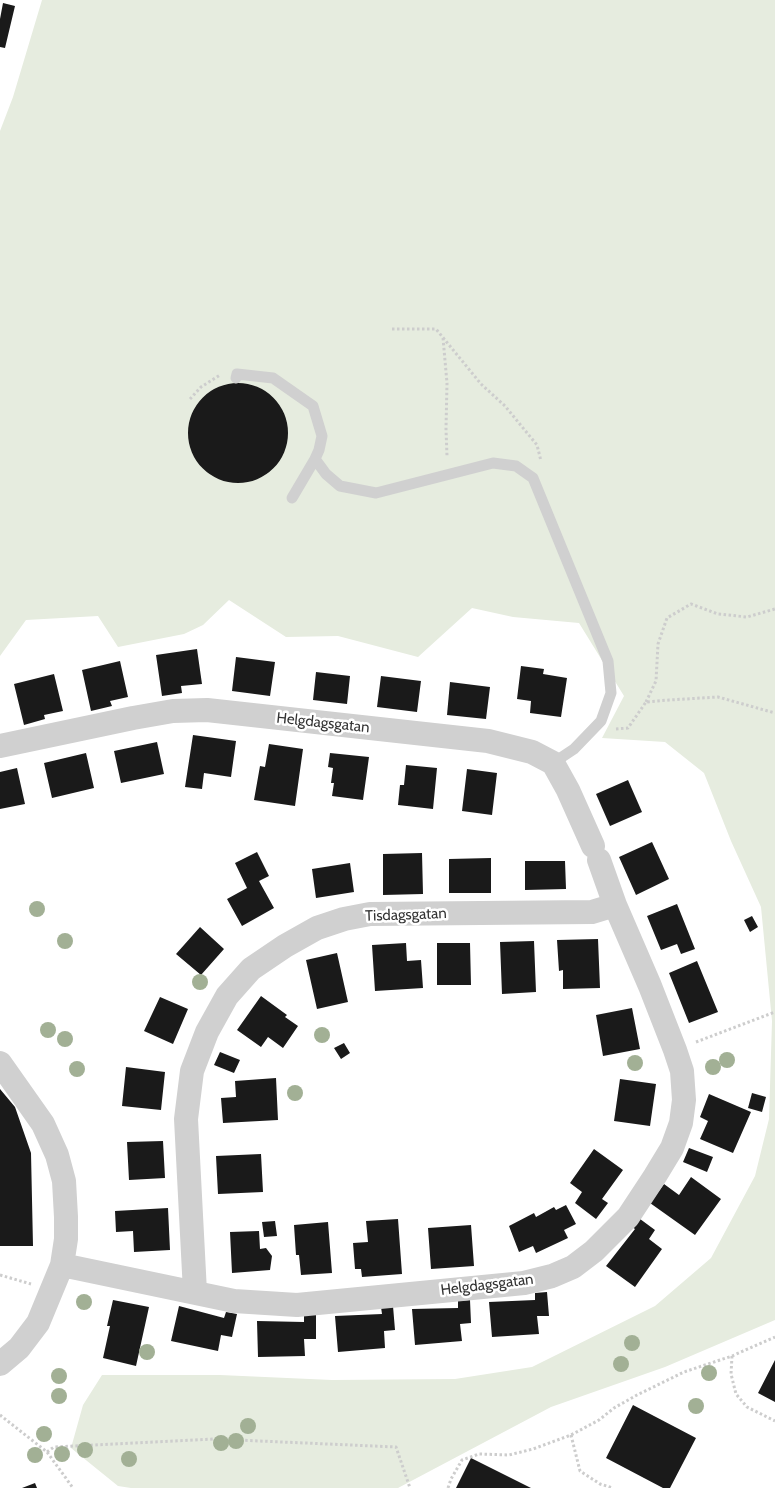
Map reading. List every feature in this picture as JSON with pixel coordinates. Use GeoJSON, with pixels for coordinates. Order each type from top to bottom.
{"type":"FeatureCollection","features":[{"type":"Feature","properties":{"kind":"street","name":"Helgdagsgatan"},"geometry":{"type":"LineString","coordinates":[[0,746],[173,711],[207,710],[488,742],[532,752],[553,763],[568,790],[596,853],[614,905],[650,986],[682,1071],[684,1100],[681,1122],[672,1148],[628,1217],[594,1251],[573,1266],[552,1276],[524,1283],[297,1305],[234,1301],[62,1265]]}},
{"type":"Feature","properties":{"kind":"street","name":"Tisdagsgatan"},"geometry":{"type":"LineString","coordinates":[[195,1292],[186,1119],[192,1071],[207,1032],[227,996],[250,970],[284,946],[317,928],[344,919],[370,914],[592,912],[614,905]]}},
{"type":"Feature","properties":{"kind":"street"},"geometry":{"type":"LineString","coordinates":[[0,1063],[43,1124],[57,1155],[64,1181],[66,1218],[66,1239],[62,1265],[38,1323],[19,1348],[0,1364]]}},
{"type":"Feature","properties":{"kind":"lane"},"geometry":{"type":"LineString","coordinates":[[237,376],[272,378],[313,406],[322,436],[316,459],[292,498]]}},
{"type":"Feature","properties":{"kind":"lane"},"geometry":{"type":"LineString","coordinates":[[316,459],[326,474],[340,486],[376,493],[493,463],[516,466],[533,478],[608,661],[611,694],[601,721],[574,750],[553,763]]}},
{"type":"Feature","properties":{"kind":"path"},"geometry":{"type":"LineString","coordinates":[[392,330],[436,329],[481,384],[505,406],[537,445],[543,469],[541,499]]}},
{"type":"Feature","properties":{"kind":"path"},"geometry":{"type":"LineString","coordinates":[[443,338],[447,383],[446,429],[448,474]]}},
{"type":"Feature","properties":{"kind":"path"},"geometry":{"type":"LineString","coordinates":[[190,399],[202,387],[227,372],[237,376]]}},
{"type":"Feature","properties":{"kind":"path"},"geometry":{"type":"LineString","coordinates":[[601,721],[616,729],[628,728],[646,702],[656,681],[658,644],[667,618],[691,604],[718,614],[747,617],[775,609]]}},
{"type":"Feature","properties":{"kind":"path"},"geometry":{"type":"LineString","coordinates":[[646,702],[718,697],[775,713]]}},
{"type":"Feature","properties":{"kind":"path"},"geometry":{"type":"LineString","coordinates":[[675,1050],[775,1012]]}},
{"type":"Feature","properties":{"kind":"path"},"geometry":{"type":"LineString","coordinates":[[0,1275],[52,1290]]}},
{"type":"Feature","properties":{"kind":"path"},"geometry":{"type":"LineString","coordinates":[[448,1488],[462,1460],[479,1454],[509,1455],[533,1449],[571,1435],[600,1420],[614,1408],[637,1395],[684,1372],[732,1356],[775,1337]]}},
{"type":"Feature","properties":{"kind":"path"},"geometry":{"type":"LineString","coordinates":[[732,1356],[731,1374],[736,1394],[747,1408],[775,1421]]}},
{"type":"Feature","properties":{"kind":"path"},"geometry":{"type":"LineString","coordinates":[[0,1415],[47,1452],[73,1488]]}},
{"type":"Feature","properties":{"kind":"path"},"geometry":{"type":"LineString","coordinates":[[571,1435],[580,1471],[600,1484],[613,1488]]}},
{"type":"Feature","properties":{"kind":"path"},"geometry":{"type":"LineString","coordinates":[[47,1452],[54,1447],[214,1439],[396,1447],[410,1488]]}},
{"type":"Feature","properties":{"kind":"shaded area"},"geometry":{"type":"Polygon","coordinates":[[[42,0],[775,0],[775,1320],[665,1367],[551,1407],[398,1488],[131,1488],[118,1486],[71,1448],[83,1405],[102,1375],[220,1375],[332,1380],[455,1379],[532,1367],[655,1306],[711,1258],[755,1176],[769,1119],[772,1021],[761,907],[731,841],[704,773],[665,742],[602,738],[624,696],[579,623],[513,617],[472,608],[418,657],[338,636],[286,637],[229,600],[203,625],[184,634],[118,647],[98,616],[26,620],[0,656],[0,131],[13,97],[42,0]]]}},
{"type":"Feature","properties":{"kind":"building"},"geometry":{"type":"Polygon","coordinates":[[[3,3],[15,6],[5,48],[0,47],[0,19],[3,3]]]}},
{"type":"Feature","properties":{"kind":"building"},"geometry":{"type":"Polygon","coordinates":[[[238,383],[248,384],[266,391],[280,405],[287,423],[287,443],[280,461],[266,475],[248,482],[238,483],[228,482],[210,475],[196,461],[189,443],[188,433],[189,423],[196,405],[210,391],[228,384],[238,383]]]}},
{"type":"Feature","properties":{"kind":"building"},"geometry":{"type":"Polygon","coordinates":[[[197,649],[202,684],[181,686],[182,693],[162,696],[156,655],[197,649]]]}},
{"type":"Feature","properties":{"kind":"building"},"geometry":{"type":"Polygon","coordinates":[[[236,657],[275,662],[270,696],[232,691],[236,657]]]}},
{"type":"Feature","properties":{"kind":"building"},"geometry":{"type":"Polygon","coordinates":[[[120,661],[128,697],[110,701],[112,706],[91,711],[82,670],[120,661]]]}},
{"type":"Feature","properties":{"kind":"building"},"geometry":{"type":"Polygon","coordinates":[[[521,666],[544,669],[543,674],[567,678],[561,717],[530,713],[531,701],[517,699],[521,666]]]}},
{"type":"Feature","properties":{"kind":"building"},"geometry":{"type":"Polygon","coordinates":[[[316,672],[350,676],[347,704],[313,700],[316,672]]]}},
{"type":"Feature","properties":{"kind":"building"},"geometry":{"type":"Polygon","coordinates":[[[54,674],[63,711],[44,715],[45,719],[24,725],[14,684],[54,674]]]}},
{"type":"Feature","properties":{"kind":"building"},"geometry":{"type":"Polygon","coordinates":[[[381,676],[421,681],[417,712],[377,707],[381,676]]]}},
{"type":"Feature","properties":{"kind":"building"},"geometry":{"type":"Polygon","coordinates":[[[450,682],[490,687],[486,719],[447,715],[450,682]]]}},
{"type":"Feature","properties":{"kind":"building"},"geometry":{"type":"Polygon","coordinates":[[[193,735],[236,741],[231,777],[204,773],[202,789],[185,787],[193,735]]]}},
{"type":"Feature","properties":{"kind":"building"},"geometry":{"type":"Polygon","coordinates":[[[157,742],[164,774],[121,783],[114,751],[157,742]]]}},
{"type":"Feature","properties":{"kind":"building"},"geometry":{"type":"Polygon","coordinates":[[[269,744],[303,749],[295,806],[254,800],[260,766],[265,767],[269,744]]]}},
{"type":"Feature","properties":{"kind":"building"},"geometry":{"type":"Polygon","coordinates":[[[86,753],[94,788],[52,798],[44,763],[86,753]]]}},
{"type":"Feature","properties":{"kind":"building"},"geometry":{"type":"Polygon","coordinates":[[[330,753],[369,757],[363,800],[332,796],[334,783],[331,783],[333,768],[328,767],[330,753]]]}},
{"type":"Feature","properties":{"kind":"building"},"geometry":{"type":"Polygon","coordinates":[[[406,765],[437,768],[433,809],[398,805],[400,785],[404,785],[406,765]]]}},
{"type":"Feature","properties":{"kind":"building"},"geometry":{"type":"Polygon","coordinates":[[[17,768],[25,804],[0,809],[0,772],[17,768]]]}},
{"type":"Feature","properties":{"kind":"building"},"geometry":{"type":"Polygon","coordinates":[[[467,769],[497,773],[492,815],[462,811],[467,769]]]}},
{"type":"Feature","properties":{"kind":"building"},"geometry":{"type":"Polygon","coordinates":[[[628,780],[642,812],[610,826],[596,794],[628,780]]]}},
{"type":"Feature","properties":{"kind":"building"},"geometry":{"type":"Polygon","coordinates":[[[652,842],[669,879],[636,895],[619,857],[652,842]]]}},
{"type":"Feature","properties":{"kind":"building"},"geometry":{"type":"Polygon","coordinates":[[[257,852],[269,876],[259,881],[274,908],[242,926],[227,899],[247,888],[235,863],[257,852]]]}},
{"type":"Feature","properties":{"kind":"building"},"geometry":{"type":"Polygon","coordinates":[[[422,853],[423,894],[383,895],[383,854],[422,853]]]}},
{"type":"Feature","properties":{"kind":"building"},"geometry":{"type":"Polygon","coordinates":[[[491,858],[491,893],[449,893],[449,859],[491,858]]]}},
{"type":"Feature","properties":{"kind":"building"},"geometry":{"type":"Polygon","coordinates":[[[525,861],[565,861],[566,889],[525,890],[525,861]]]}},
{"type":"Feature","properties":{"kind":"building"},"geometry":{"type":"Polygon","coordinates":[[[350,863],[354,892],[316,898],[312,869],[350,863]]]}},
{"type":"Feature","properties":{"kind":"building"},"geometry":{"type":"Polygon","coordinates":[[[677,904],[695,949],[681,954],[677,944],[661,950],[647,916],[677,904]]]}},
{"type":"Feature","properties":{"kind":"building"},"geometry":{"type":"Polygon","coordinates":[[[752,916],[758,927],[750,932],[744,920],[752,916]]]}},
{"type":"Feature","properties":{"kind":"building"},"geometry":{"type":"Polygon","coordinates":[[[200,927],[224,949],[201,975],[176,954],[200,927]]]}},
{"type":"Feature","properties":{"kind":"building"},"geometry":{"type":"Polygon","coordinates":[[[598,939],[600,988],[563,989],[563,970],[559,971],[557,940],[598,939]]]}},
{"type":"Feature","properties":{"kind":"building"},"geometry":{"type":"Polygon","coordinates":[[[534,941],[536,992],[502,994],[500,942],[534,941]]]}},
{"type":"Feature","properties":{"kind":"building"},"geometry":{"type":"Polygon","coordinates":[[[406,943],[407,961],[421,960],[423,988],[375,991],[372,945],[406,943]]]}},
{"type":"Feature","properties":{"kind":"building"},"geometry":{"type":"Polygon","coordinates":[[[437,943],[470,943],[471,985],[437,985],[437,943]]]}},
{"type":"Feature","properties":{"kind":"building"},"geometry":{"type":"Polygon","coordinates":[[[337,953],[348,1002],[317,1009],[306,960],[337,953]]]}},
{"type":"Feature","properties":{"kind":"building"},"geometry":{"type":"Polygon","coordinates":[[[697,961],[718,1012],[689,1023],[669,973],[697,961]]]}},
{"type":"Feature","properties":{"kind":"building"},"geometry":{"type":"Polygon","coordinates":[[[261,996],[287,1015],[285,1017],[298,1026],[283,1048],[268,1037],[261,1047],[237,1030],[261,996]]]}},
{"type":"Feature","properties":{"kind":"building"},"geometry":{"type":"Polygon","coordinates":[[[160,997],[188,1009],[173,1044],[144,1031],[160,997]]]}},
{"type":"Feature","properties":{"kind":"building"},"geometry":{"type":"Polygon","coordinates":[[[632,1008],[640,1049],[603,1056],[596,1015],[632,1008]]]}},
{"type":"Feature","properties":{"kind":"building"},"geometry":{"type":"Polygon","coordinates":[[[344,1043],[350,1053],[341,1059],[334,1048],[344,1043]]]}},
{"type":"Feature","properties":{"kind":"building"},"geometry":{"type":"Polygon","coordinates":[[[220,1052],[240,1060],[234,1073],[214,1065],[220,1052]]]}},
{"type":"Feature","properties":{"kind":"building"},"geometry":{"type":"Polygon","coordinates":[[[126,1067],[165,1072],[161,1110],[122,1106],[126,1067]]]}},
{"type":"Feature","properties":{"kind":"building"},"geometry":{"type":"Polygon","coordinates":[[[276,1078],[278,1120],[223,1123],[221,1098],[236,1097],[235,1081],[276,1078]]]}},
{"type":"Feature","properties":{"kind":"building"},"geometry":{"type":"Polygon","coordinates":[[[620,1079],[656,1084],[650,1126],[614,1121],[620,1079]]]}},
{"type":"Feature","properties":{"kind":"building"},"geometry":{"type":"Polygon","coordinates":[[[0,1089],[15,1107],[31,1153],[33,1246],[0,1246],[0,1089]]]}},
{"type":"Feature","properties":{"kind":"building"},"geometry":{"type":"Polygon","coordinates":[[[752,1093],[766,1097],[762,1112],[748,1108],[752,1093]]]}},
{"type":"Feature","properties":{"kind":"building"},"geometry":{"type":"Polygon","coordinates":[[[709,1094],[751,1112],[733,1153],[700,1139],[708,1121],[700,1117],[709,1094]]]}},
{"type":"Feature","properties":{"kind":"building"},"geometry":{"type":"Polygon","coordinates":[[[163,1141],[165,1178],[129,1180],[127,1142],[163,1141]]]}},
{"type":"Feature","properties":{"kind":"building"},"geometry":{"type":"Polygon","coordinates":[[[689,1148],[713,1157],[707,1172],[683,1162],[689,1148]]]}},
{"type":"Feature","properties":{"kind":"building"},"geometry":{"type":"Polygon","coordinates":[[[594,1149],[623,1170],[602,1199],[608,1203],[596,1219],[575,1203],[582,1192],[570,1183],[594,1149]]]}},
{"type":"Feature","properties":{"kind":"building"},"geometry":{"type":"Polygon","coordinates":[[[261,1154],[263,1192],[218,1194],[216,1156],[261,1154]]]}},
{"type":"Feature","properties":{"kind":"building"},"geometry":{"type":"Polygon","coordinates":[[[691,1177],[721,1199],[695,1235],[650,1203],[664,1184],[679,1195],[691,1177]]]}},
{"type":"Feature","properties":{"kind":"building"},"geometry":{"type":"Polygon","coordinates":[[[566,1205],[576,1224],[564,1230],[568,1238],[536,1253],[533,1246],[519,1252],[509,1226],[534,1213],[536,1217],[554,1207],[556,1210],[566,1205]]]}},
{"type":"Feature","properties":{"kind":"building"},"geometry":{"type":"Polygon","coordinates":[[[168,1208],[170,1250],[134,1252],[133,1231],[116,1232],[115,1211],[168,1208]]]}},
{"type":"Feature","properties":{"kind":"building"},"geometry":{"type":"Polygon","coordinates":[[[636,1216],[655,1230],[649,1239],[662,1249],[635,1287],[606,1266],[635,1229],[629,1225],[636,1216]]]}},
{"type":"Feature","properties":{"kind":"building"},"geometry":{"type":"Polygon","coordinates":[[[398,1219],[402,1274],[362,1277],[361,1269],[355,1269],[353,1243],[368,1242],[366,1221],[398,1219]]]}},
{"type":"Feature","properties":{"kind":"building"},"geometry":{"type":"Polygon","coordinates":[[[275,1221],[277,1236],[264,1237],[262,1222],[275,1221]]]}},
{"type":"Feature","properties":{"kind":"building"},"geometry":{"type":"Polygon","coordinates":[[[328,1222],[332,1273],[301,1275],[299,1255],[296,1255],[294,1225],[328,1222]]]}},
{"type":"Feature","properties":{"kind":"building"},"geometry":{"type":"Polygon","coordinates":[[[471,1225],[474,1266],[431,1269],[428,1228],[471,1225]]]}},
{"type":"Feature","properties":{"kind":"building"},"geometry":{"type":"Polygon","coordinates":[[[259,1231],[260,1249],[266,1248],[272,1256],[270,1270],[232,1273],[230,1232],[259,1231]]]}},
{"type":"Feature","properties":{"kind":"building"},"geometry":{"type":"Polygon","coordinates":[[[547,1292],[549,1316],[537,1316],[539,1334],[492,1337],[489,1302],[535,1300],[535,1293],[547,1292]]]}},
{"type":"Feature","properties":{"kind":"building"},"geometry":{"type":"Polygon","coordinates":[[[113,1300],[149,1307],[136,1366],[103,1358],[113,1300]]]}},
{"type":"Feature","properties":{"kind":"building"},"geometry":{"type":"Polygon","coordinates":[[[470,1300],[471,1323],[460,1324],[462,1341],[415,1345],[412,1309],[458,1308],[458,1301],[470,1300]]]}},
{"type":"Feature","properties":{"kind":"building"},"geometry":{"type":"Polygon","coordinates":[[[179,1306],[224,1318],[226,1312],[237,1314],[232,1337],[221,1335],[218,1351],[171,1341],[179,1306]]]}},
{"type":"Feature","properties":{"kind":"building"},"geometry":{"type":"Polygon","coordinates":[[[393,1306],[395,1330],[384,1331],[385,1348],[338,1352],[335,1316],[382,1314],[381,1307],[393,1306]]]}},
{"type":"Feature","properties":{"kind":"building"},"geometry":{"type":"Polygon","coordinates":[[[304,1315],[316,1315],[316,1339],[304,1339],[305,1356],[258,1357],[257,1321],[304,1322],[304,1315]]]}},
{"type":"Feature","properties":{"kind":"building"},"geometry":{"type":"Polygon","coordinates":[[[775,1360],[775,1402],[758,1393],[775,1360]]]}},
{"type":"Feature","properties":{"kind":"building"},"geometry":{"type":"Polygon","coordinates":[[[633,1405],[696,1438],[670,1488],[663,1488],[606,1458],[633,1405]]]}},
{"type":"Feature","properties":{"kind":"building"},"geometry":{"type":"Polygon","coordinates":[[[471,1458],[531,1488],[456,1488],[471,1458]]]}},
{"type":"Feature","properties":{"kind":"building"},"geometry":{"type":"Polygon","coordinates":[[[35,1483],[37,1488],[22,1488],[35,1483]]]}}]}
